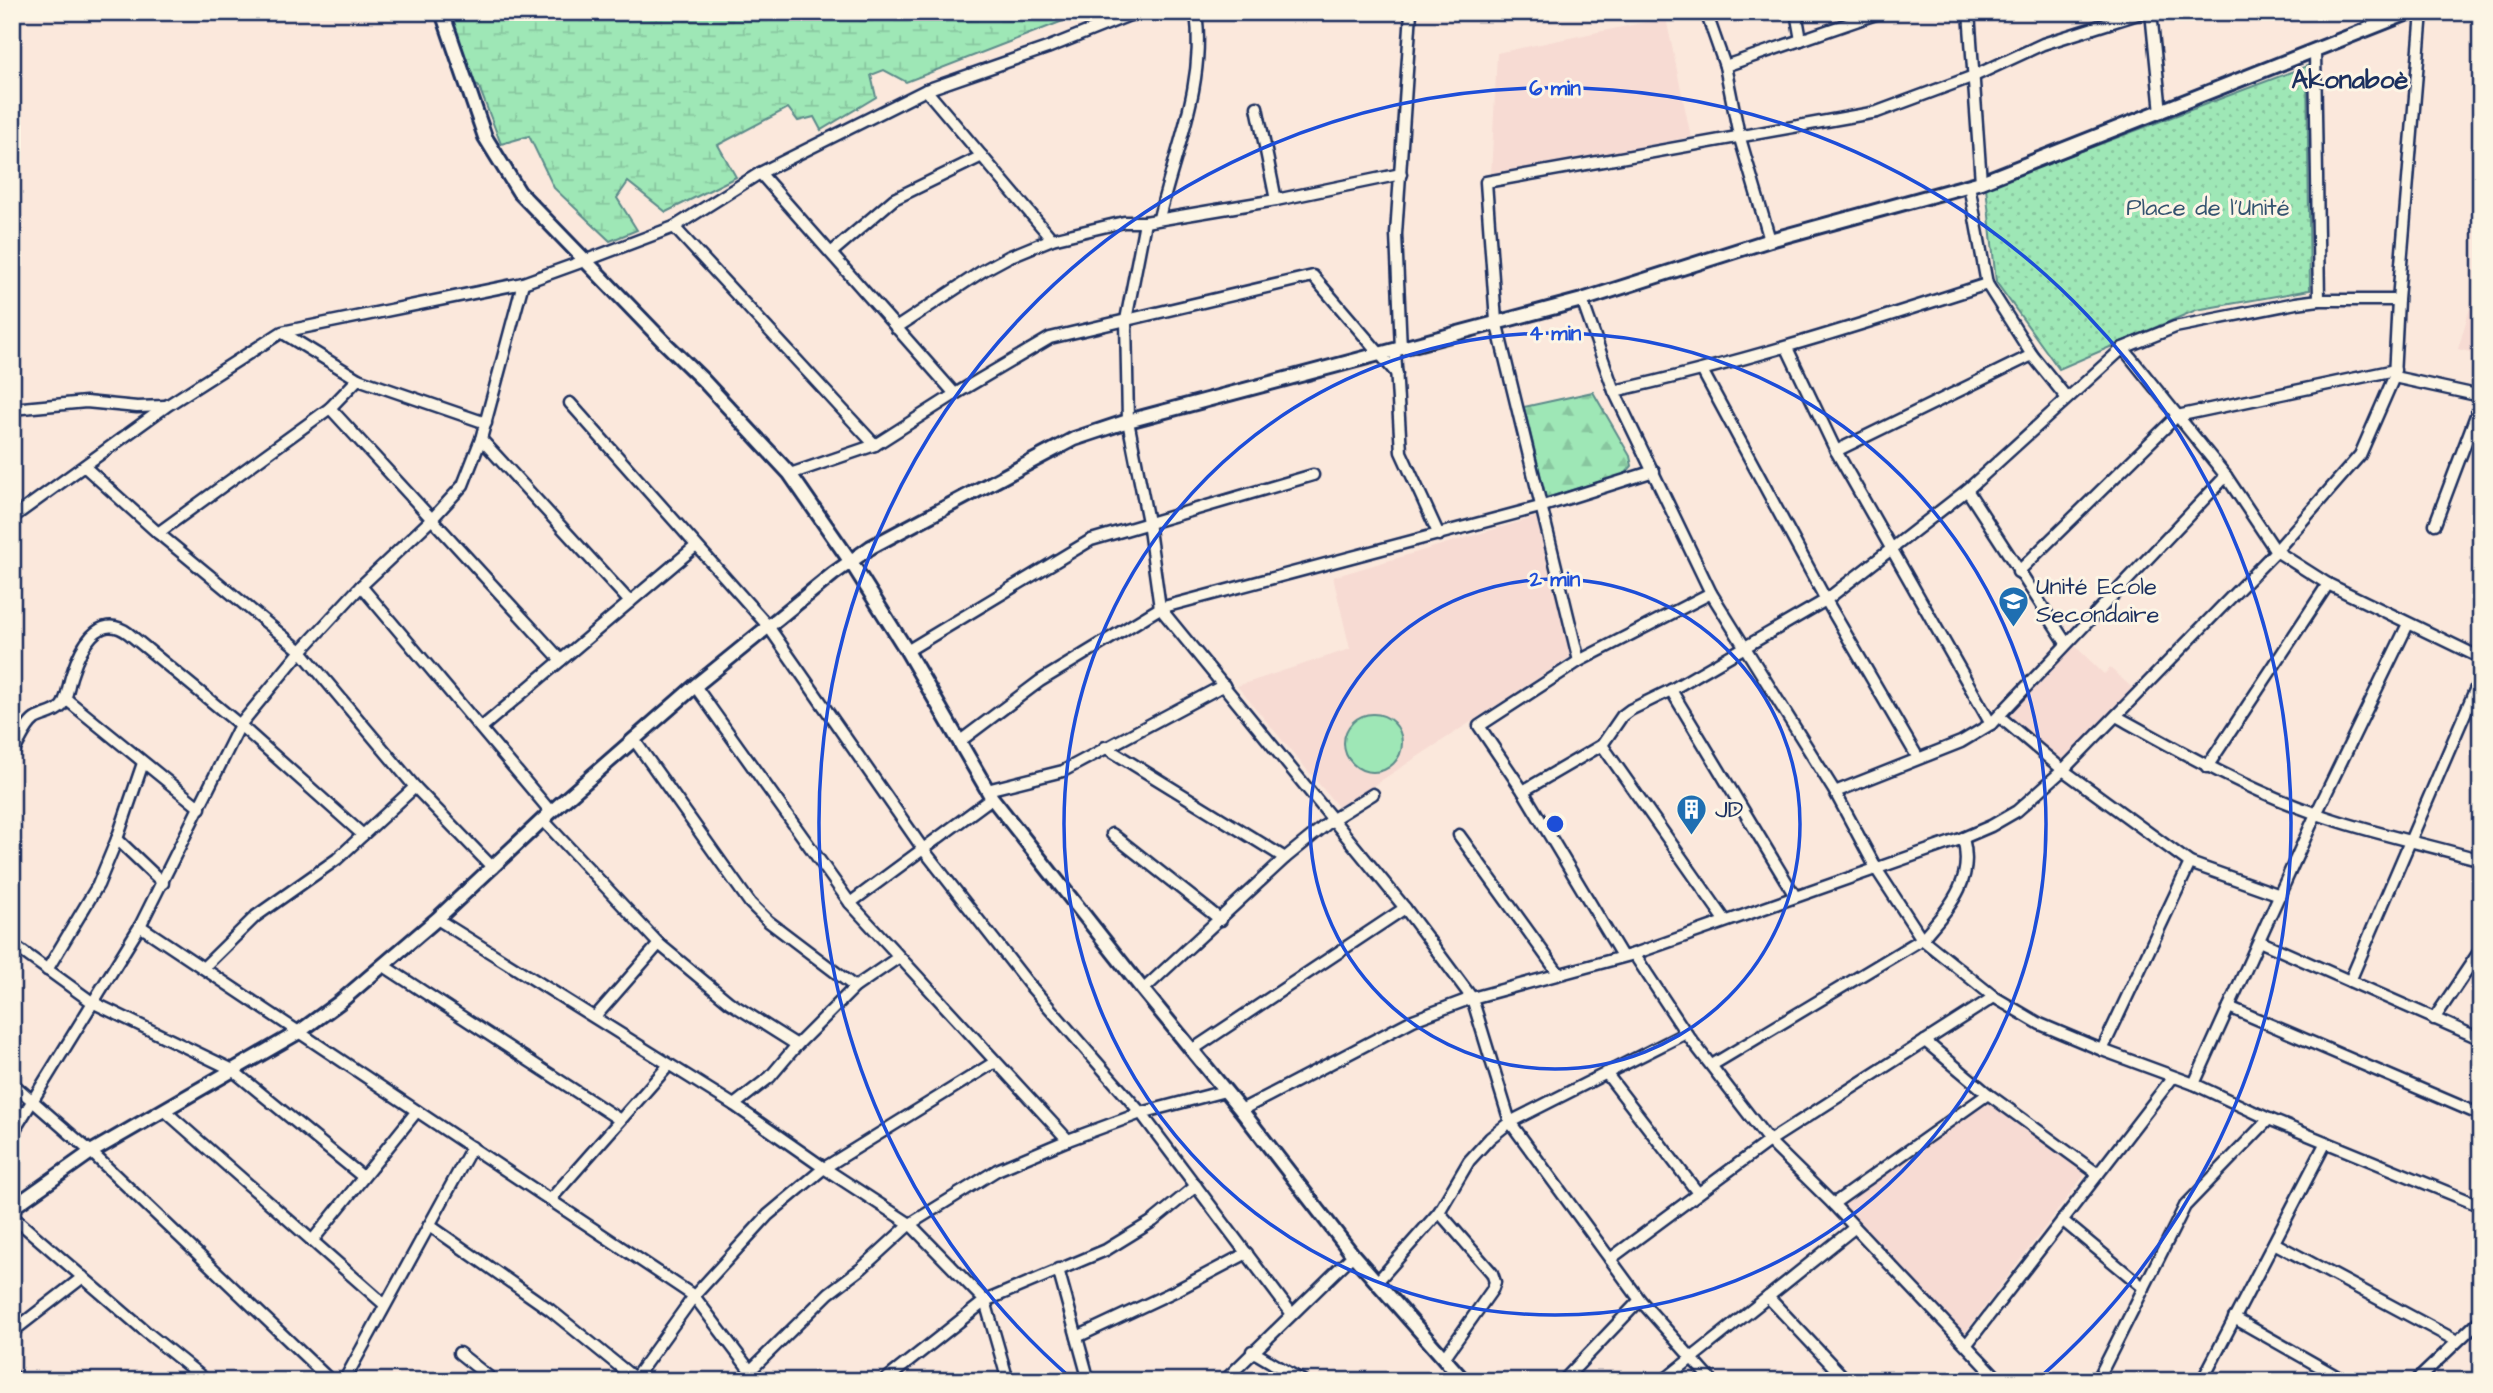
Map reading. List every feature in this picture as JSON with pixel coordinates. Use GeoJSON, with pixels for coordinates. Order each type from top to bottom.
{"type":"FeatureCollection","features":[{"type":"Feature","properties":{"kind":"street"},"geometry":{"type":"LineString","coordinates":[[442,12],[485,137],[519,192],[702,379],[790,474],[851,562],[907,651],[990,794],[1353,1255],[1464,1381]]}},
{"type":"Feature","properties":{"kind":"street"},"geometry":{"type":"LineString","coordinates":[[12,518],[169,405],[282,332],[523,283],[584,261],[674,227],[760,173],[926,90],[1047,48],[1137,12]]}},
{"type":"Feature","properties":{"kind":"street"},"geometry":{"type":"LineString","coordinates":[[1159,218],[1194,94],[1199,33],[1196,12]]}},
{"type":"Feature","properties":{"kind":"street"},"geometry":{"type":"LineString","coordinates":[[1411,12],[1396,234],[1397,374],[1401,452],[1439,535]]}},
{"type":"Feature","properties":{"kind":"street"},"geometry":{"type":"LineString","coordinates":[[1706,12],[1725,66],[1739,135],[1770,240]]}},
{"type":"Feature","properties":{"kind":"street"},"geometry":{"type":"LineString","coordinates":[[1796,12],[1801,40]]}},
{"type":"Feature","properties":{"kind":"street"},"geometry":{"type":"LineString","coordinates":[[1725,66],[1882,12]]}},
{"type":"Feature","properties":{"kind":"street"},"geometry":{"type":"LineString","coordinates":[[1969,12],[1974,76],[1975,184],[1987,284],[2032,355],[2066,397]]}},
{"type":"Feature","properties":{"kind":"street"},"geometry":{"type":"LineString","coordinates":[[1579,661],[1496,321],[1486,182],[1877,112],[1974,76],[2043,44],[2144,12]]}},
{"type":"Feature","properties":{"kind":"street"},"geometry":{"type":"LineString","coordinates":[[2151,12],[2161,112]]}},
{"type":"Feature","properties":{"kind":"street"},"geometry":{"type":"LineString","coordinates":[[12,1208],[91,1152],[299,1032],[384,966],[695,685],[871,547],[1074,439],[1128,421],[1582,300],[1770,240],[1975,184],[2411,12]]}},
{"type":"Feature","properties":{"kind":"street"},"geometry":{"type":"LineString","coordinates":[[1241,1110],[1413,1020],[1472,998],[1633,954],[1794,896],[1877,870],[1992,826],[2017,811],[2063,770],[2276,551],[2360,455],[2394,373],[2422,12]]}},
{"type":"Feature","properties":{"kind":"street"},"geometry":{"type":"LineString","coordinates":[[2315,52],[2319,300]]}},
{"type":"Feature","properties":{"kind":"street"},"geometry":{"type":"LineString","coordinates":[[926,90],[1052,239]]}},
{"type":"Feature","properties":{"kind":"street"},"geometry":{"type":"LineString","coordinates":[[1257,107],[1276,200]]}},
{"type":"Feature","properties":{"kind":"street"},"geometry":{"type":"LineString","coordinates":[[831,253],[894,199],[982,156]]}},
{"type":"Feature","properties":{"kind":"street"},"geometry":{"type":"LineString","coordinates":[[760,173],[955,394]]}},
{"type":"Feature","properties":{"kind":"street"},"geometry":{"type":"LineString","coordinates":[[896,328],[984,270],[1052,239],[1124,222],[1145,222],[1276,200],[1401,174]]}},
{"type":"Feature","properties":{"kind":"street"},"geometry":{"type":"LineString","coordinates":[[1145,222],[1126,320],[1128,421],[1160,608],[1405,908],[1472,998],[1510,1122],[1640,1300],[1712,1381]]}},
{"type":"Feature","properties":{"kind":"street"},"geometry":{"type":"LineString","coordinates":[[674,227],[875,445]]}},
{"type":"Feature","properties":{"kind":"street"},"geometry":{"type":"LineString","coordinates":[[790,474],[875,445],[1050,338],[1313,276],[1397,374]]}},
{"type":"Feature","properties":{"kind":"street"},"geometry":{"type":"LineString","coordinates":[[12,1134],[140,926],[240,725],[361,586],[432,519],[463,485],[481,439],[523,283]]}},
{"type":"Feature","properties":{"kind":"street"},"geometry":{"type":"LineString","coordinates":[[1614,391],[1703,372],[1787,348],[1987,284]]}},
{"type":"Feature","properties":{"kind":"street"},"geometry":{"type":"LineString","coordinates":[[1582,300],[1614,391],[1711,593],[1835,792],[1877,870],[1922,939],[1994,997],[2040,1024],[2102,1051],[2194,1084],[2481,1206]]}},
{"type":"Feature","properties":{"kind":"street"},"geometry":{"type":"LineString","coordinates":[[1522,791],[1602,745],[1622,716],[1630,710],[1671,690],[1826,600],[1967,490],[2066,397],[2123,348],[2175,327],[2319,300],[2398,300]]}},
{"type":"Feature","properties":{"kind":"street"},"geometry":{"type":"LineString","coordinates":[[282,332],[358,379],[486,422]]}},
{"type":"Feature","properties":{"kind":"street"},"geometry":{"type":"LineString","coordinates":[[1787,348],[1836,451],[1991,724]]}},
{"type":"Feature","properties":{"kind":"street"},"geometry":{"type":"LineString","coordinates":[[2123,348],[2226,476],[2276,551],[2328,584],[2481,658]]}},
{"type":"Feature","properties":{"kind":"street"},"geometry":{"type":"LineString","coordinates":[[1836,451],[2032,355]]}},
{"type":"Feature","properties":{"kind":"street"},"geometry":{"type":"LineString","coordinates":[[1703,372],[1826,600],[1918,758]]}},
{"type":"Feature","properties":{"kind":"street"},"geometry":{"type":"LineString","coordinates":[[2018,572],[2177,416],[2394,373],[2481,396]]}},
{"type":"Feature","properties":{"kind":"street"},"geometry":{"type":"LineString","coordinates":[[158,533],[330,408],[358,379]]}},
{"type":"Feature","properties":{"kind":"street"},"geometry":{"type":"LineString","coordinates":[[12,409],[86,402],[137,407],[169,405]]}},
{"type":"Feature","properties":{"kind":"street"},"geometry":{"type":"LineString","coordinates":[[2435,524],[2481,402]]}},
{"type":"Feature","properties":{"kind":"street"},"geometry":{"type":"LineString","coordinates":[[569,403],[768,626],[923,849],[1027,982],[1141,1113],[1292,1314]]}},
{"type":"Feature","properties":{"kind":"street"},"geometry":{"type":"LineString","coordinates":[[330,408],[561,660]]}},
{"type":"Feature","properties":{"kind":"street"},"geometry":{"type":"LineString","coordinates":[[481,439],[630,602]]}},
{"type":"Feature","properties":{"kind":"street"},"geometry":{"type":"LineString","coordinates":[[85,467],[158,533],[301,652],[415,787],[493,868]]}},
{"type":"Feature","properties":{"kind":"street"},"geometry":{"type":"LineString","coordinates":[[959,742],[1040,681],[1160,608],[1541,507],[1654,471]]}},
{"type":"Feature","properties":{"kind":"street"},"geometry":{"type":"LineString","coordinates":[[907,651],[1091,540],[1313,475]]}},
{"type":"Feature","properties":{"kind":"street"},"geometry":{"type":"LineString","coordinates":[[1835,792],[1961,742],[2000,717],[2066,643],[2226,476]]}},
{"type":"Feature","properties":{"kind":"street"},"geometry":{"type":"LineString","coordinates":[[1967,490],[2066,643]]}},
{"type":"Feature","properties":{"kind":"street"},"geometry":{"type":"LineString","coordinates":[[481,728],[696,546]]}},
{"type":"Feature","properties":{"kind":"street"},"geometry":{"type":"LineString","coordinates":[[2207,767],[2328,584]]}},
{"type":"Feature","properties":{"kind":"street"},"geometry":{"type":"LineString","coordinates":[[361,586],[481,728],[547,816],[659,944],[729,1002],[797,1045]]}},
{"type":"Feature","properties":{"kind":"street"},"geometry":{"type":"LineString","coordinates":[[1622,957],[1522,791],[1479,726],[1579,661],[1711,593]]}},
{"type":"Feature","properties":{"kind":"street"},"geometry":{"type":"LineString","coordinates":[[12,754],[31,723],[38,717],[57,711],[66,699],[76,664],[92,636],[102,626],[111,624],[128,633],[240,725],[363,835]]}},
{"type":"Feature","properties":{"kind":"street"},"geometry":{"type":"LineString","coordinates":[[2194,1084],[2316,814],[2409,624]]}},
{"type":"Feature","properties":{"kind":"street"},"geometry":{"type":"LineString","coordinates":[[2350,981],[2481,676]]}},
{"type":"Feature","properties":{"kind":"street"},"geometry":{"type":"LineString","coordinates":[[850,903],[923,849],[990,794],[1063,771],[1224,684]]}},
{"type":"Feature","properties":{"kind":"street"},"geometry":{"type":"LineString","coordinates":[[695,685],[850,903],[1068,1140]]}},
{"type":"Feature","properties":{"kind":"street"},"geometry":{"type":"LineString","coordinates":[[1671,690],[1794,896]]}},
{"type":"Feature","properties":{"kind":"street"},"geometry":{"type":"LineString","coordinates":[[66,699],[200,808]]}},
{"type":"Feature","properties":{"kind":"street"},"geometry":{"type":"LineString","coordinates":[[2116,716],[2207,767],[2316,814],[2408,842],[2481,860]]}},
{"type":"Feature","properties":{"kind":"street"},"geometry":{"type":"LineString","coordinates":[[2000,717],[2063,770],[2190,863],[2280,895]]}},
{"type":"Feature","properties":{"kind":"street"},"geometry":{"type":"LineString","coordinates":[[635,741],[750,903],[855,987]]}},
{"type":"Feature","properties":{"kind":"street"},"geometry":{"type":"LineString","coordinates":[[1602,745],[1726,920]]}},
{"type":"Feature","properties":{"kind":"street"},"geometry":{"type":"LineString","coordinates":[[1105,747],[1285,859]]}},
{"type":"Feature","properties":{"kind":"street"},"geometry":{"type":"LineString","coordinates":[[47,970],[98,885],[117,839],[142,763]]}},
{"type":"Feature","properties":{"kind":"street"},"geometry":{"type":"LineString","coordinates":[[203,968],[256,916],[330,864],[415,787]]}},
{"type":"Feature","properties":{"kind":"street"},"geometry":{"type":"LineString","coordinates":[[1143,990],[1285,859],[1333,819],[1373,794]]}},
{"type":"Feature","properties":{"kind":"street"},"geometry":{"type":"LineString","coordinates":[[1112,834],[1220,920]]}},
{"type":"Feature","properties":{"kind":"street"},"geometry":{"type":"LineString","coordinates":[[1459,835],[1559,974]]}},
{"type":"Feature","properties":{"kind":"street"},"geometry":{"type":"LineString","coordinates":[[1712,1065],[1922,939],[1945,911],[1967,868],[1968,856],[1962,838]]}},
{"type":"Feature","properties":{"kind":"street"},"geometry":{"type":"LineString","coordinates":[[117,839],[163,883]]}},
{"type":"Feature","properties":{"kind":"street"},"geometry":{"type":"LineString","coordinates":[[2102,1051],[2190,863]]}},
{"type":"Feature","properties":{"kind":"street"},"geometry":{"type":"LineString","coordinates":[[1192,1050],[1405,908]]}},
{"type":"Feature","properties":{"kind":"street"},"geometry":{"type":"LineString","coordinates":[[437,919],[734,1105],[910,1224],[985,1301],[1008,1381]]}},
{"type":"Feature","properties":{"kind":"street"},"geometry":{"type":"LineString","coordinates":[[140,926],[694,1296],[758,1381]]}},
{"type":"Feature","properties":{"kind":"street"},"geometry":{"type":"LineString","coordinates":[[2259,941],[2481,1039]]}},
{"type":"Feature","properties":{"kind":"street"},"geometry":{"type":"LineString","coordinates":[[12,944],[92,1002],[232,1069],[363,1177]]}},
{"type":"Feature","properties":{"kind":"street"},"geometry":{"type":"LineString","coordinates":[[595,1017],[659,944]]}},
{"type":"Feature","properties":{"kind":"street"},"geometry":{"type":"LineString","coordinates":[[2434,1019],[2481,949]]}},
{"type":"Feature","properties":{"kind":"street"},"geometry":{"type":"LineString","coordinates":[[1633,954],[1686,1033],[1769,1141],[1833,1204],[2000,1381]]}},
{"type":"Feature","properties":{"kind":"street"},"geometry":{"type":"LineString","coordinates":[[734,1105],[770,1077],[797,1045],[855,987],[899,957]]}},
{"type":"Feature","properties":{"kind":"street"},"geometry":{"type":"LineString","coordinates":[[384,966],[620,1120]]}},
{"type":"Feature","properties":{"kind":"street"},"geometry":{"type":"LineString","coordinates":[[1610,1259],[1769,1141],[1994,997]]}},
{"type":"Feature","properties":{"kind":"street"},"geometry":{"type":"LineString","coordinates":[[2229,1007],[2478,1114],[2481,1101]]}},
{"type":"Feature","properties":{"kind":"street"},"geometry":{"type":"LineString","coordinates":[[1377,1282],[1439,1212],[1469,1161],[1490,1138],[1510,1122],[1686,1033]]}},
{"type":"Feature","properties":{"kind":"street"},"geometry":{"type":"LineString","coordinates":[[1925,1041],[1988,1094],[2098,1174]]}},
{"type":"Feature","properties":{"kind":"street"},"geometry":{"type":"LineString","coordinates":[[429,1225],[549,1309],[634,1379],[694,1296],[768,1215],[824,1168],[995,1062]]}},
{"type":"Feature","properties":{"kind":"street"},"geometry":{"type":"LineString","coordinates":[[550,1200],[669,1065]]}},
{"type":"Feature","properties":{"kind":"street"},"geometry":{"type":"LineString","coordinates":[[1606,1073],[1698,1194]]}},
{"type":"Feature","properties":{"kind":"street"},"geometry":{"type":"LineString","coordinates":[[1967,1344],[2173,1077]]}},
{"type":"Feature","properties":{"kind":"street"},"geometry":{"type":"LineString","coordinates":[[12,1083],[91,1152],[331,1381]]}},
{"type":"Feature","properties":{"kind":"street"},"geometry":{"type":"LineString","coordinates":[[743,1381],[829,1293],[862,1268],[910,1224],[997,1170],[1141,1113],[1225,1091]]}},
{"type":"Feature","properties":{"kind":"street"},"geometry":{"type":"LineString","coordinates":[[1833,1204],[1988,1094]]}},
{"type":"Feature","properties":{"kind":"street"},"geometry":{"type":"LineString","coordinates":[[164,1110],[385,1305]]}},
{"type":"Feature","properties":{"kind":"street"},"geometry":{"type":"LineString","coordinates":[[312,1241],[417,1111]]}},
{"type":"Feature","properties":{"kind":"street"},"geometry":{"type":"LineString","coordinates":[[2097,1381],[2185,1206],[2269,1118]]}},
{"type":"Feature","properties":{"kind":"street"},"geometry":{"type":"LineString","coordinates":[[2202,1381],[2326,1142]]}},
{"type":"Feature","properties":{"kind":"street"},"geometry":{"type":"LineString","coordinates":[[344,1381],[472,1147]]}},
{"type":"Feature","properties":{"kind":"street"},"geometry":{"type":"LineString","coordinates":[[884,1381],[985,1301],[1106,1250],[1130,1237],[1196,1186]]}},
{"type":"Feature","properties":{"kind":"street"},"geometry":{"type":"LineString","coordinates":[[1439,1212],[1492,1273],[1495,1282],[1493,1290],[1444,1358]]}},
{"type":"Feature","properties":{"kind":"street"},"geometry":{"type":"LineString","coordinates":[[12,1216],[206,1381]]}},
{"type":"Feature","properties":{"kind":"street"},"geometry":{"type":"LineString","coordinates":[[2062,1220],[2144,1288]]}},
{"type":"Feature","properties":{"kind":"street"},"geometry":{"type":"LineString","coordinates":[[1663,1381],[1854,1228]]}},
{"type":"Feature","properties":{"kind":"street"},"geometry":{"type":"LineString","coordinates":[[2274,1243],[2457,1341]]}},
{"type":"Feature","properties":{"kind":"street"},"geometry":{"type":"LineString","coordinates":[[1077,1337],[1175,1291],[1247,1253]]}},
{"type":"Feature","properties":{"kind":"street"},"geometry":{"type":"LineString","coordinates":[[1224,1381],[1353,1255]]}},
{"type":"Feature","properties":{"kind":"street"},"geometry":{"type":"LineString","coordinates":[[1058,1269],[1089,1381]]}},
{"type":"Feature","properties":{"kind":"street"},"geometry":{"type":"LineString","coordinates":[[12,1332],[83,1278]]}},
{"type":"Feature","properties":{"kind":"street"},"geometry":{"type":"LineString","coordinates":[[1768,1297],[1847,1381]]}},
{"type":"Feature","properties":{"kind":"street"},"geometry":{"type":"LineString","coordinates":[[1563,1381],[1640,1300]]}},
{"type":"Feature","properties":{"kind":"street"},"geometry":{"type":"LineString","coordinates":[[2234,1318],[2345,1381]]}},
{"type":"Feature","properties":{"kind":"street"},"geometry":{"type":"LineString","coordinates":[[2416,1381],[2481,1319]]}},
{"type":"Feature","properties":{"kind":"street"},"geometry":{"type":"LineString","coordinates":[[1252,1351],[1303,1381]]}},
{"type":"Feature","properties":{"kind":"street"},"geometry":{"type":"LineString","coordinates":[[459,1353],[494,1381]]}},
{"type":"Feature","properties":{"kind":"street"},"geometry":{"type":"LineString","coordinates":[[12,1375],[20,1381]]}},
{"type":"Feature","properties":{"kind":"shaded area"},"geometry":{"type":"Polygon","coordinates":[[[1666,18],[1691,137],[1491,176],[1497,53],[1666,18]]]}},
{"type":"Feature","properties":{"kind":"shaded area"},"geometry":{"type":"Polygon","coordinates":[[[2481,270],[2481,355],[2458,349],[2481,270]]]}},
{"type":"Feature","properties":{"kind":"shaded area"},"geometry":{"type":"Polygon","coordinates":[[[1536,517],[1572,656],[1339,808],[1237,686],[1350,649],[1333,577],[1536,517]]]}},
{"type":"Feature","properties":{"kind":"shaded area"},"geometry":{"type":"Polygon","coordinates":[[[2075,646],[2104,674],[2110,668],[2137,692],[2064,765],[2004,716],[2075,646]]]}},
{"type":"Feature","properties":{"kind":"shaded area"},"geometry":{"type":"Polygon","coordinates":[[[1989,1101],[2086,1173],[1965,1333],[1840,1205],[1989,1101]]]}},
{"type":"Feature","properties":{"kind":"green space"},"geometry":{"type":"Polygon","coordinates":[[[447,12],[1086,12],[906,82],[884,70],[871,75],[876,97],[821,130],[814,117],[798,121],[788,108],[718,145],[736,177],[666,212],[628,182],[617,198],[637,230],[610,241],[554,188],[529,136],[501,144],[479,87],[469,76],[447,12]]]}},
{"type":"Feature","properties":{"kind":"green space","name":"Place de l'Unité"},"geometry":{"type":"Polygon","coordinates":[[[2307,66],[2310,290],[2196,310],[2059,369],[1996,282],[1986,187],[2307,66]]]}},
{"type":"Feature","properties":{"kind":"green space"},"geometry":{"type":"Polygon","coordinates":[[[1593,392],[1630,456],[1632,466],[1625,474],[1546,498],[1524,407],[1593,392]]]}},
{"type":"Feature","properties":{"kind":"green space"},"geometry":{"type":"Polygon","coordinates":[[[1367,714],[1379,714],[1394,722],[1402,737],[1402,749],[1394,764],[1379,772],[1367,772],[1352,764],[1344,749],[1344,737],[1352,722],[1367,714]]]}},
{"type":"Feature","properties":{"kind":"place","name":"Unité Ecole Secondaire"},"geometry":{"type":"Point","coordinates":[2013,628]}},
{"type":"Feature","properties":{"kind":"place","name":"JD"},"geometry":{"type":"Point","coordinates":[1692,837]}},
{"type":"Feature","properties":{"kind":"district","name":"Akonaboè"},"geometry":{"type":"Point","coordinates":[2350,80]}}]}
